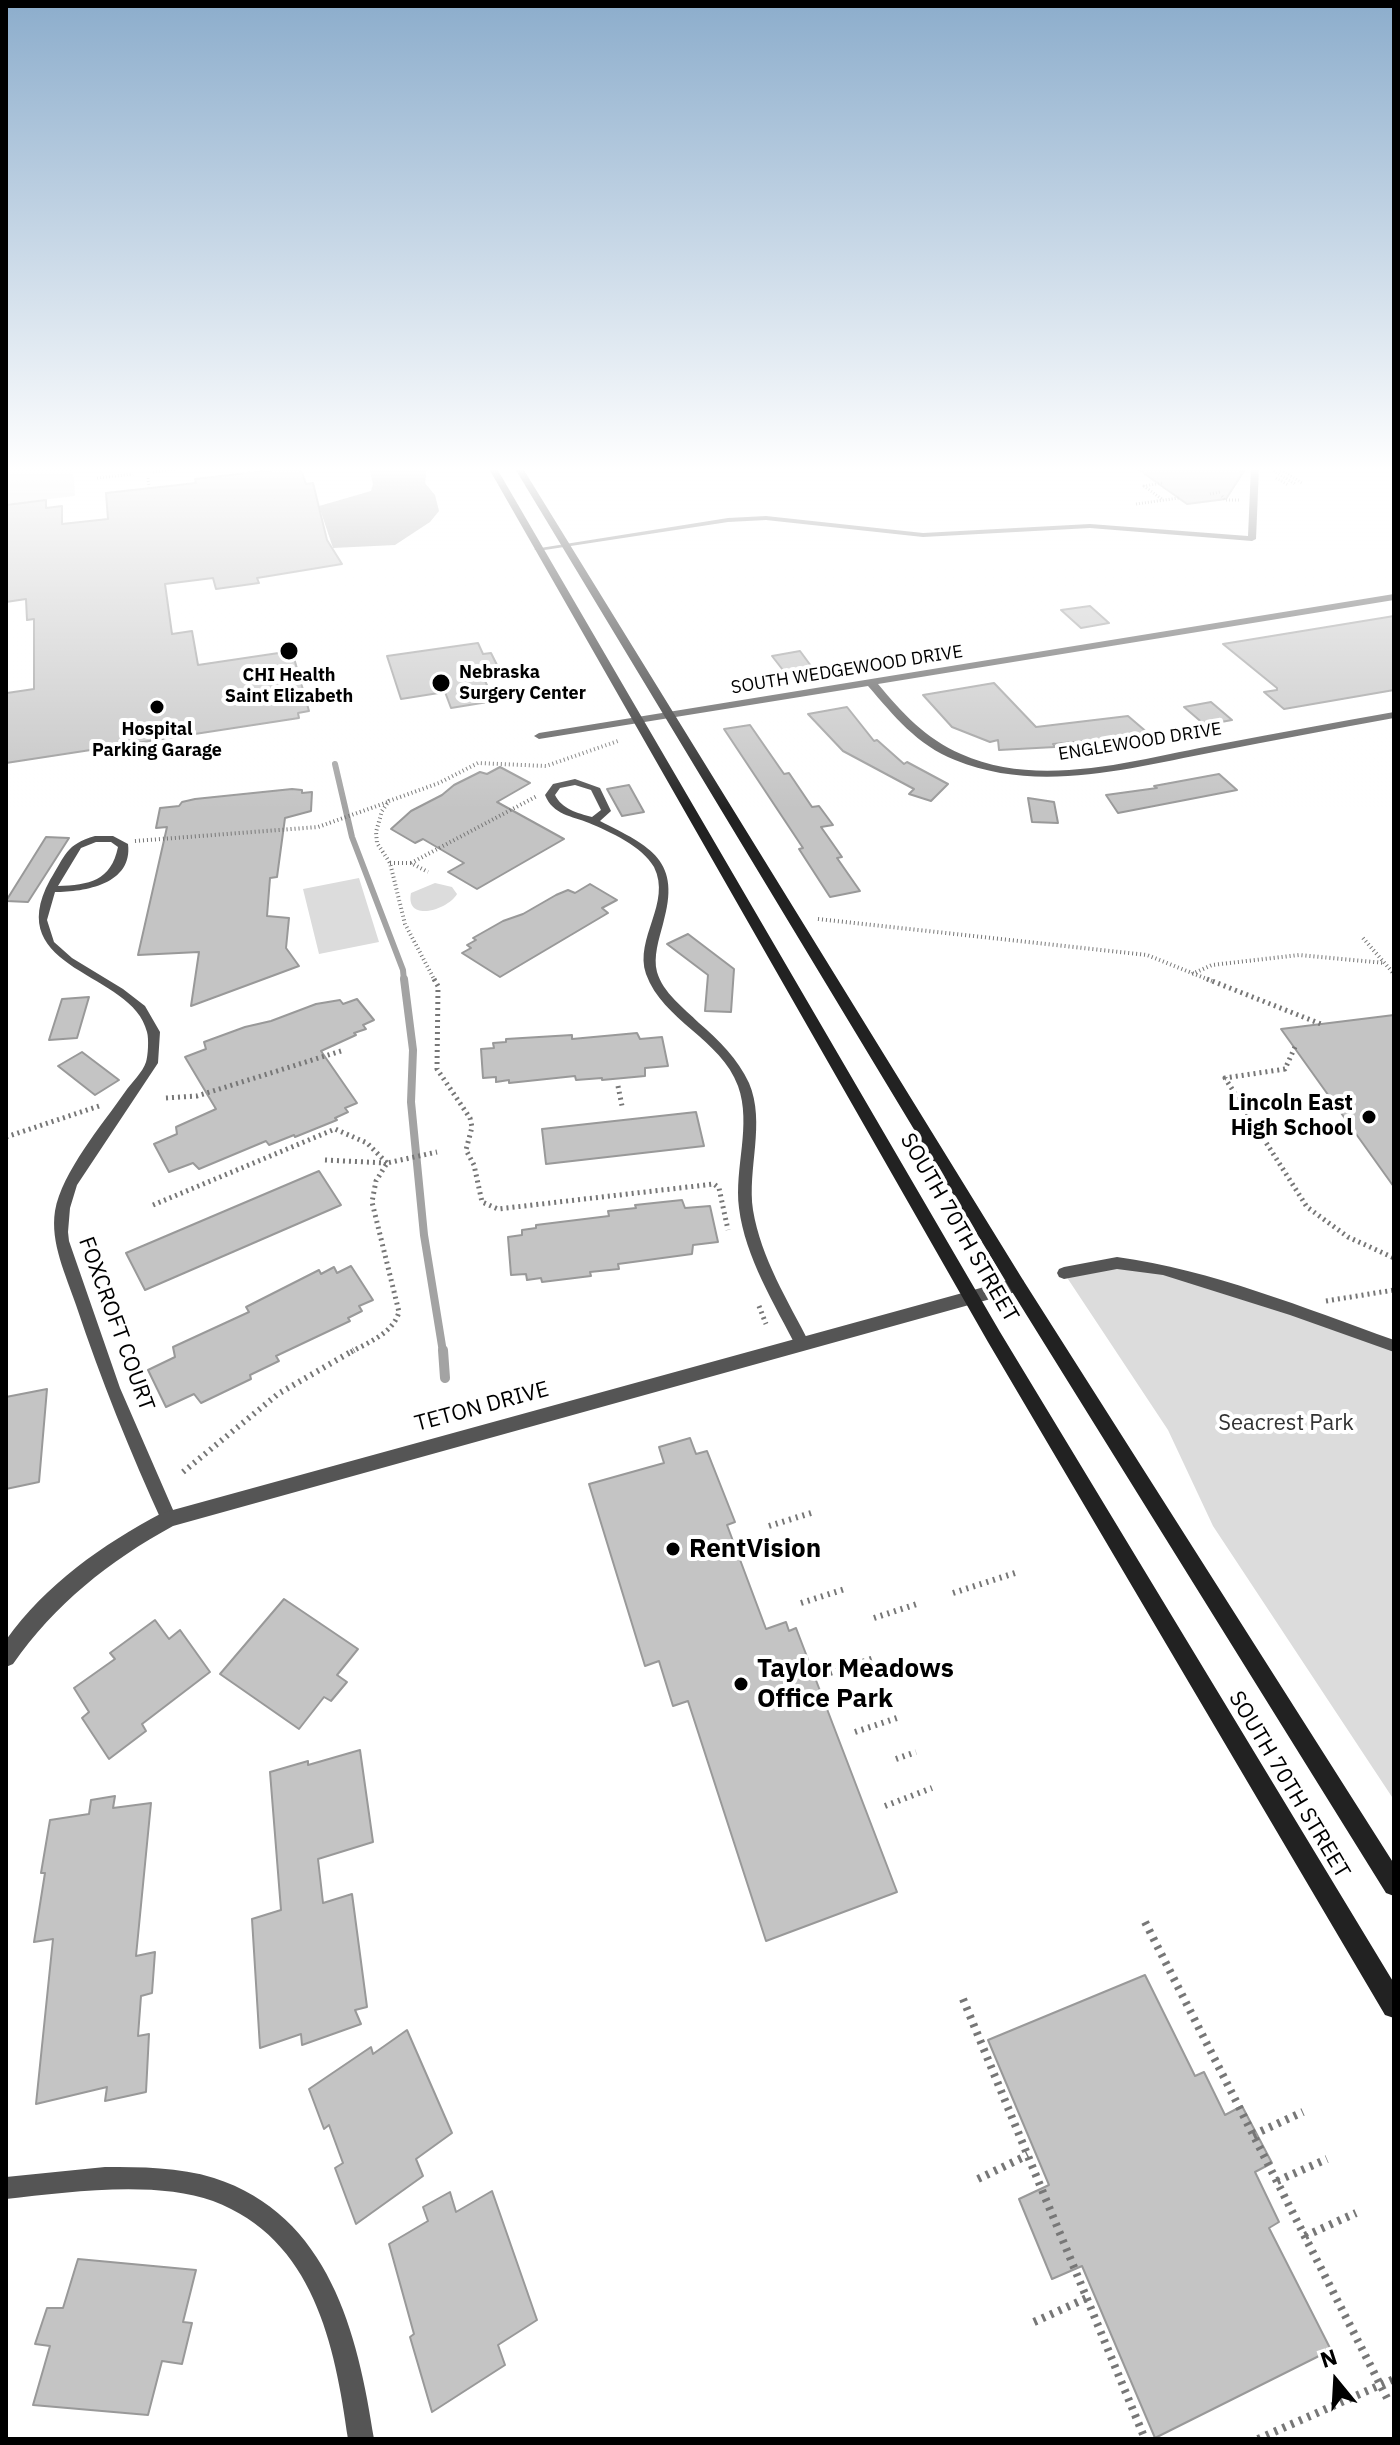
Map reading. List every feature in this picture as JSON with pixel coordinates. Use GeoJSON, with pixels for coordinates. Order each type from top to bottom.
{"type":"FeatureCollection","features":[{"type":"Feature","properties":{"kind":"main road","name":"SOUTH 70TH STREET"},"geometry":{"type":"LineString","coordinates":[[556,581],[972,1298],[1394,2006]]}},
{"type":"Feature","properties":{"kind":"main road","name":"SOUTH 70TH STREET"},"geometry":{"type":"LineString","coordinates":[[586,581],[1017,1285],[1394,1885]]}},
{"type":"Feature","properties":{"kind":"street","name":"SOUTH WEDGEWOOD DRIVE"},"geometry":{"type":"LineString","coordinates":[[539,736],[1394,597]]}},
{"type":"Feature","properties":{"kind":"street","name":"ENGLEWOOD DRIVE"},"geometry":{"type":"LineString","coordinates":[[871,682],[909,726],[945,751],[992,767],[1049,774],[1099,770],[1394,715]]}},
{"type":"Feature","properties":{"kind":"street","name":"TETON DRIVE"},"geometry":{"type":"LineString","coordinates":[[6,1657],[43,1610],[75,1579],[118,1547],[169,1519],[1017,1285]]}},
{"type":"Feature","properties":{"kind":"lane"},"geometry":{"type":"LineString","coordinates":[[593,821],[606,811],[595,788],[575,782],[552,791],[553,805],[637,843],[662,867],[665,893],[649,960],[654,981],[672,1005],[732,1066],[743,1084],[748,1110],[744,1193],[749,1223],[802,1344]]}},
{"type":"Feature","properties":{"kind":"lane","name":"FOXCROFT COURT"},"geometry":{"type":"LineString","coordinates":[[50,889],[79,889],[103,882],[121,858],[124,846],[106,838],[77,846],[50,889],[40,905],[36,919],[42,943],[59,959],[138,1006],[154,1029],[152,1063],[65,1195],[62,1241],[107,1374],[169,1519]]}},
{"type":"Feature","properties":{"kind":"lane"},"geometry":{"type":"LineString","coordinates":[[1064,1273],[1117,1263],[1163,1269],[1294,1310],[1394,1346]]}},
{"type":"Feature","properties":{"kind":"lane"},"geometry":{"type":"LineString","coordinates":[[6,2188],[107,2179],[165,2180],[236,2197],[268,2218],[297,2245],[329,2300],[352,2372],[361,2439]]}},
{"type":"Feature","properties":{"kind":"path"},"geometry":{"type":"LineString","coordinates":[[134,841],[318,827],[439,783],[478,763],[546,766],[625,740]]}},
{"type":"Feature","properties":{"kind":"path"},"geometry":{"type":"LineString","coordinates":[[390,863],[411,863],[538,796]]}},
{"type":"Feature","properties":{"kind":"path"},"geometry":{"type":"LineString","coordinates":[[389,801],[376,832],[377,843],[390,863],[405,924],[438,986],[437,1069],[470,1118],[472,1127],[466,1150],[474,1165],[482,1202],[498,1209],[714,1184],[719,1188],[732,1240]]}},
{"type":"Feature","properties":{"kind":"path"},"geometry":{"type":"LineString","coordinates":[[364,811],[381,816]]}},
{"type":"Feature","properties":{"kind":"path"},"geometry":{"type":"LineString","coordinates":[[411,863],[428,872]]}},
{"type":"Feature","properties":{"kind":"path"},"geometry":{"type":"LineString","coordinates":[[818,919],[1147,955],[1321,1024]]}},
{"type":"Feature","properties":{"kind":"path"},"geometry":{"type":"LineString","coordinates":[[1363,938],[1394,974]]}},
{"type":"Feature","properties":{"kind":"path"},"geometry":{"type":"LineString","coordinates":[[1192,974],[1212,965],[1299,955],[1385,963]]}},
{"type":"Feature","properties":{"kind":"path"},"geometry":{"type":"LineString","coordinates":[[1295,1047],[1285,1069],[1225,1078],[1307,1207],[1323,1223],[1342,1235],[1394,1258]]}},
{"type":"Feature","properties":{"kind":"path"},"geometry":{"type":"LineString","coordinates":[[166,1098],[197,1096],[341,1051]]}},
{"type":"Feature","properties":{"kind":"path"},"geometry":{"type":"LineString","coordinates":[[618,1086],[622,1106]]}},
{"type":"Feature","properties":{"kind":"path"},"geometry":{"type":"LineString","coordinates":[[6,1137],[100,1105],[126,1104]]}},
{"type":"Feature","properties":{"kind":"path"},"geometry":{"type":"LineString","coordinates":[[153,1205],[335,1129],[367,1143],[387,1163]]}},
{"type":"Feature","properties":{"kind":"path"},"geometry":{"type":"LineString","coordinates":[[325,1160],[387,1163],[437,1152]]}},
{"type":"Feature","properties":{"kind":"path"},"geometry":{"type":"LineString","coordinates":[[183,1472],[278,1394],[386,1332],[396,1322],[399,1312],[372,1202],[376,1179],[387,1163]]}},
{"type":"Feature","properties":{"kind":"path"},"geometry":{"type":"LineString","coordinates":[[1326,1301],[1394,1290]]}},
{"type":"Feature","properties":{"kind":"path"},"geometry":{"type":"LineString","coordinates":[[754,1296],[766,1324]]}},
{"type":"Feature","properties":{"kind":"path"},"geometry":{"type":"LineString","coordinates":[[769,1526],[811,1513]]}},
{"type":"Feature","properties":{"kind":"path"},"geometry":{"type":"LineString","coordinates":[[953,1593],[1015,1573]]}},
{"type":"Feature","properties":{"kind":"path"},"geometry":{"type":"LineString","coordinates":[[801,1603],[845,1589]]}},
{"type":"Feature","properties":{"kind":"path"},"geometry":{"type":"LineString","coordinates":[[874,1618],[920,1603]]}},
{"type":"Feature","properties":{"kind":"path"},"geometry":{"type":"LineString","coordinates":[[830,1673],[874,1658]]}},
{"type":"Feature","properties":{"kind":"path"},"geometry":{"type":"LineString","coordinates":[[855,1732],[900,1717]]}},
{"type":"Feature","properties":{"kind":"path"},"geometry":{"type":"LineString","coordinates":[[896,1759],[916,1752]]}},
{"type":"Feature","properties":{"kind":"path"},"geometry":{"type":"LineString","coordinates":[[885,1806],[932,1788]]}},
{"type":"Feature","properties":{"kind":"path"},"geometry":{"type":"LineString","coordinates":[[1145,1922],[1389,2402]]}},
{"type":"Feature","properties":{"kind":"path"},"geometry":{"type":"LineString","coordinates":[[963,1999],[1145,2439]]}},
{"type":"Feature","properties":{"kind":"path"},"geometry":{"type":"LineString","coordinates":[[1253,2135],[1303,2112]]}},
{"type":"Feature","properties":{"kind":"path"},"geometry":{"type":"LineString","coordinates":[[978,2179],[1028,2155]]}},
{"type":"Feature","properties":{"kind":"path"},"geometry":{"type":"LineString","coordinates":[[1277,2181],[1327,2159]]}},
{"type":"Feature","properties":{"kind":"path"},"geometry":{"type":"LineString","coordinates":[[1305,2236],[1356,2213]]}},
{"type":"Feature","properties":{"kind":"path"},"geometry":{"type":"LineString","coordinates":[[1034,2322],[1087,2298]]}},
{"type":"Feature","properties":{"kind":"path"},"geometry":{"type":"LineString","coordinates":[[1258,2439],[1394,2379]]}},
{"type":"Feature","properties":{"kind":"green space"},"geometry":{"type":"Polygon","coordinates":[[[359,878],[379,942],[319,954],[303,889],[359,878]]]}},
{"type":"Feature","properties":{"kind":"green space"},"geometry":{"type":"Polygon","coordinates":[[[435,883],[452,887],[457,894],[437,909],[421,911],[414,908],[411,893],[435,883]]]}},
{"type":"Feature","properties":{"kind":"green space","name":"Seacrest Park"},"geometry":{"type":"Polygon","coordinates":[[[1137,1264],[1394,1346],[1394,1800],[1213,1526],[1168,1430],[1064,1273],[1137,1264]]]}},
{"type":"Feature","properties":{"kind":"building"},"geometry":{"type":"Polygon","coordinates":[[[6,581],[188,581],[165,584],[172,634],[192,631],[198,665],[292,651],[309,711],[298,713],[299,718],[6,763],[7,693],[34,689],[34,619],[27,620],[26,599],[6,602],[6,581]]]}},
{"type":"Feature","properties":{"kind":"building"},"geometry":{"type":"Polygon","coordinates":[[[214,581],[259,583],[216,589],[214,581]]]}},
{"type":"Feature","properties":{"kind":"building"},"geometry":{"type":"Polygon","coordinates":[[[1090,606],[1109,623],[1081,628],[1061,610],[1090,606]]]}},
{"type":"Feature","properties":{"kind":"building"},"geometry":{"type":"Polygon","coordinates":[[[1394,616],[1394,690],[1284,709],[1264,692],[1277,688],[1223,644],[1394,616]]]}},
{"type":"Feature","properties":{"kind":"building","name":"Nebraska Surgery Center"},"geometry":{"type":"Polygon","coordinates":[[[478,643],[483,654],[491,653],[500,671],[482,674],[494,701],[451,708],[445,692],[401,699],[387,656],[478,643]]]}},
{"type":"Feature","properties":{"kind":"building"},"geometry":{"type":"Polygon","coordinates":[[[800,651],[814,670],[786,674],[772,656],[800,651]]]}},
{"type":"Feature","properties":{"kind":"building"},"geometry":{"type":"Polygon","coordinates":[[[994,683],[1036,727],[1128,716],[1149,734],[1088,745],[1085,741],[1053,744],[1055,747],[999,750],[998,740],[990,742],[952,727],[923,695],[994,683]]]}},
{"type":"Feature","properties":{"kind":"building"},"geometry":{"type":"Polygon","coordinates":[[[1211,702],[1232,720],[1205,725],[1184,707],[1211,702]]]}},
{"type":"Feature","properties":{"kind":"building"},"geometry":{"type":"Polygon","coordinates":[[[847,707],[874,741],[877,740],[904,764],[907,762],[948,784],[931,801],[909,794],[914,789],[843,751],[808,714],[847,707]]]}},
{"type":"Feature","properties":{"kind":"building"},"geometry":{"type":"Polygon","coordinates":[[[750,725],[784,774],[789,773],[812,807],[819,806],[833,825],[821,827],[842,857],[837,858],[860,891],[830,897],[799,849],[803,848],[724,729],[750,725]]]}},
{"type":"Feature","properties":{"kind":"building"},"geometry":{"type":"Polygon","coordinates":[[[500,767],[530,783],[497,802],[564,839],[477,889],[448,872],[464,863],[423,839],[415,843],[391,829],[411,811],[454,785],[480,772],[487,774],[500,767]]]}},
{"type":"Feature","properties":{"kind":"building"},"geometry":{"type":"Polygon","coordinates":[[[1219,774],[1237,790],[1118,813],[1106,795],[1157,788],[1154,786],[1219,774]]]}},
{"type":"Feature","properties":{"kind":"building"},"geometry":{"type":"Polygon","coordinates":[[[629,785],[644,812],[622,816],[607,789],[629,785]]]}},
{"type":"Feature","properties":{"kind":"building"},"geometry":{"type":"Polygon","coordinates":[[[302,790],[302,793],[312,792],[311,811],[285,818],[277,877],[270,878],[267,916],[289,918],[286,948],[299,966],[191,1006],[199,952],[138,955],[167,827],[156,828],[160,808],[179,806],[182,802],[195,799],[302,790]]]}},
{"type":"Feature","properties":{"kind":"building"},"geometry":{"type":"Polygon","coordinates":[[[1028,798],[1054,802],[1058,823],[1032,822],[1028,798]]]}},
{"type":"Feature","properties":{"kind":"building"},"geometry":{"type":"Polygon","coordinates":[[[46,837],[69,838],[28,902],[6,901],[46,837]]]}},
{"type":"Feature","properties":{"kind":"building"},"geometry":{"type":"Polygon","coordinates":[[[590,884],[617,900],[602,908],[608,913],[500,977],[462,953],[471,948],[467,945],[476,940],[473,938],[503,921],[523,914],[556,895],[568,890],[575,893],[590,884]]]}},
{"type":"Feature","properties":{"kind":"building"},"geometry":{"type":"Polygon","coordinates":[[[688,934],[734,969],[731,1012],[705,1011],[708,975],[667,944],[688,934]]]}},
{"type":"Feature","properties":{"kind":"building"},"geometry":{"type":"Polygon","coordinates":[[[89,997],[77,1038],[49,1040],[62,999],[89,997]]]}},
{"type":"Feature","properties":{"kind":"building"},"geometry":{"type":"Polygon","coordinates":[[[357,999],[374,1020],[363,1025],[366,1029],[354,1033],[356,1035],[321,1051],[357,1103],[345,1108],[348,1112],[335,1118],[337,1120],[295,1137],[269,1145],[266,1141],[199,1169],[193,1163],[169,1172],[154,1144],[177,1134],[176,1127],[216,1109],[185,1057],[206,1049],[204,1042],[245,1027],[316,1004],[340,1000],[343,1004],[357,999]]]}},
{"type":"Feature","properties":{"kind":"building","name":"Lincoln East High School"},"geometry":{"type":"Polygon","coordinates":[[[1394,1015],[1394,1187],[1281,1029],[1394,1015]]]}},
{"type":"Feature","properties":{"kind":"building"},"geometry":{"type":"Polygon","coordinates":[[[637,1033],[640,1039],[662,1037],[668,1066],[645,1068],[645,1076],[602,1080],[576,1080],[575,1076],[509,1083],[509,1080],[496,1082],[496,1077],[483,1078],[481,1049],[494,1048],[493,1043],[506,1042],[506,1039],[572,1035],[572,1039],[637,1033]]]}},
{"type":"Feature","properties":{"kind":"building"},"geometry":{"type":"Polygon","coordinates":[[[82,1052],[119,1080],[95,1095],[58,1066],[82,1052]]]}},
{"type":"Feature","properties":{"kind":"building"},"geometry":{"type":"Polygon","coordinates":[[[696,1112],[704,1146],[546,1164],[542,1129],[696,1112]]]}},
{"type":"Feature","properties":{"kind":"building"},"geometry":{"type":"Polygon","coordinates":[[[319,1171],[341,1205],[145,1290],[126,1253],[319,1171]]]}},
{"type":"Feature","properties":{"kind":"building"},"geometry":{"type":"Polygon","coordinates":[[[682,1200],[685,1208],[710,1206],[718,1242],[693,1245],[692,1254],[618,1264],[619,1269],[590,1272],[591,1276],[542,1282],[541,1278],[527,1280],[526,1274],[511,1275],[508,1237],[522,1235],[522,1230],[536,1228],[536,1225],[609,1216],[608,1211],[636,1208],[635,1205],[682,1200]]]}},
{"type":"Feature","properties":{"kind":"building"},"geometry":{"type":"Polygon","coordinates":[[[351,1266],[373,1300],[359,1306],[362,1311],[348,1318],[350,1321],[276,1356],[279,1361],[250,1375],[251,1379],[201,1403],[194,1394],[166,1407],[148,1370],[175,1357],[173,1347],[249,1312],[246,1307],[319,1270],[321,1274],[334,1267],[337,1273],[351,1266]]]}},
{"type":"Feature","properties":{"kind":"building"},"geometry":{"type":"Polygon","coordinates":[[[47,1389],[39,1482],[6,1489],[6,1397],[47,1389]]]}},
{"type":"Feature","properties":{"kind":"building","name":"Taylor Meadows Office Park"},"geometry":{"type":"Polygon","coordinates":[[[690,1438],[696,1454],[707,1451],[735,1522],[727,1525],[766,1629],[786,1622],[789,1631],[796,1628],[897,1892],[766,1941],[688,1701],[673,1706],[659,1661],[645,1666],[589,1484],[664,1463],[659,1447],[690,1438]]]}},
{"type":"Feature","properties":{"kind":"building"},"geometry":{"type":"Polygon","coordinates":[[[284,1599],[358,1649],[337,1675],[347,1682],[331,1701],[324,1697],[299,1729],[220,1674],[284,1599]]]}},
{"type":"Feature","properties":{"kind":"building"},"geometry":{"type":"Polygon","coordinates":[[[155,1620],[169,1639],[180,1630],[210,1672],[142,1724],[146,1731],[109,1759],[82,1718],[89,1712],[74,1688],[115,1659],[110,1653],[155,1620]]]}},
{"type":"Feature","properties":{"kind":"building"},"geometry":{"type":"Polygon","coordinates":[[[360,1750],[373,1842],[318,1859],[323,1903],[352,1894],[367,2007],[355,2010],[361,2024],[302,2045],[301,2034],[260,2048],[252,1919],[281,1910],[270,1772],[360,1750]]]}},
{"type":"Feature","properties":{"kind":"building"},"geometry":{"type":"Polygon","coordinates":[[[115,1796],[113,1808],[151,1803],[136,1956],[155,1952],[152,1993],[141,1996],[138,2036],[149,2034],[146,2092],[105,2101],[107,2087],[36,2104],[53,1939],[34,1942],[50,1820],[89,1814],[91,1800],[115,1796]]]}},
{"type":"Feature","properties":{"kind":"building"},"geometry":{"type":"Polygon","coordinates":[[[1145,1975],[1195,2076],[1204,2072],[1225,2115],[1242,2106],[1272,2163],[1255,2172],[1279,2222],[1269,2228],[1331,2350],[1155,2438],[1082,2266],[1052,2279],[1019,2199],[1049,2185],[988,2040],[1145,1975]]]}},
{"type":"Feature","properties":{"kind":"building"},"geometry":{"type":"Polygon","coordinates":[[[407,2030],[452,2133],[416,2159],[423,2176],[356,2224],[335,2168],[343,2163],[329,2125],[324,2129],[309,2089],[371,2047],[373,2054],[407,2030]]]}},
{"type":"Feature","properties":{"kind":"building"},"geometry":{"type":"Polygon","coordinates":[[[492,2191],[537,2320],[498,2345],[505,2365],[432,2412],[410,2337],[414,2334],[389,2244],[428,2221],[423,2207],[450,2192],[456,2212],[492,2191]]]}},
{"type":"Feature","properties":{"kind":"building"},"geometry":{"type":"Polygon","coordinates":[[[78,2259],[196,2270],[183,2322],[192,2323],[182,2364],[162,2361],[148,2415],[33,2405],[50,2346],[35,2344],[47,2308],[63,2308],[78,2259]]]}},
{"type":"Feature","properties":{"kind":"waterway"},"geometry":{"type":"LineString","coordinates":[[335,764],[352,837],[403,970],[404,981]]}},
{"type":"Feature","properties":{"kind":"waterway"},"geometry":{"type":"LineString","coordinates":[[404,979],[413,1050],[411,1102],[424,1235],[443,1352]]}},
{"type":"Feature","properties":{"kind":"waterway"},"geometry":{"type":"LineString","coordinates":[[443,1350],[445,1378]]}},
{"type":"Feature","properties":{"kind":"place","name":"CHI Health Saint Elizabeth"},"geometry":{"type":"Point","coordinates":[289,651]}},
{"type":"Feature","properties":{"kind":"place","name":"Nebraska Surgery Center"},"geometry":{"type":"Point","coordinates":[441,683]}},
{"type":"Feature","properties":{"kind":"place","name":"Hospital Parking Garage"},"geometry":{"type":"Point","coordinates":[157,707]}},
{"type":"Feature","properties":{"kind":"place","name":"Lincoln East High School"},"geometry":{"type":"Point","coordinates":[1369,1117]}},
{"type":"Feature","properties":{"kind":"place","name":"RentVision"},"geometry":{"type":"Point","coordinates":[673,1549]}},
{"type":"Feature","properties":{"kind":"place","name":"Taylor Meadows Office Park"},"geometry":{"type":"Point","coordinates":[741,1684]}}]}
